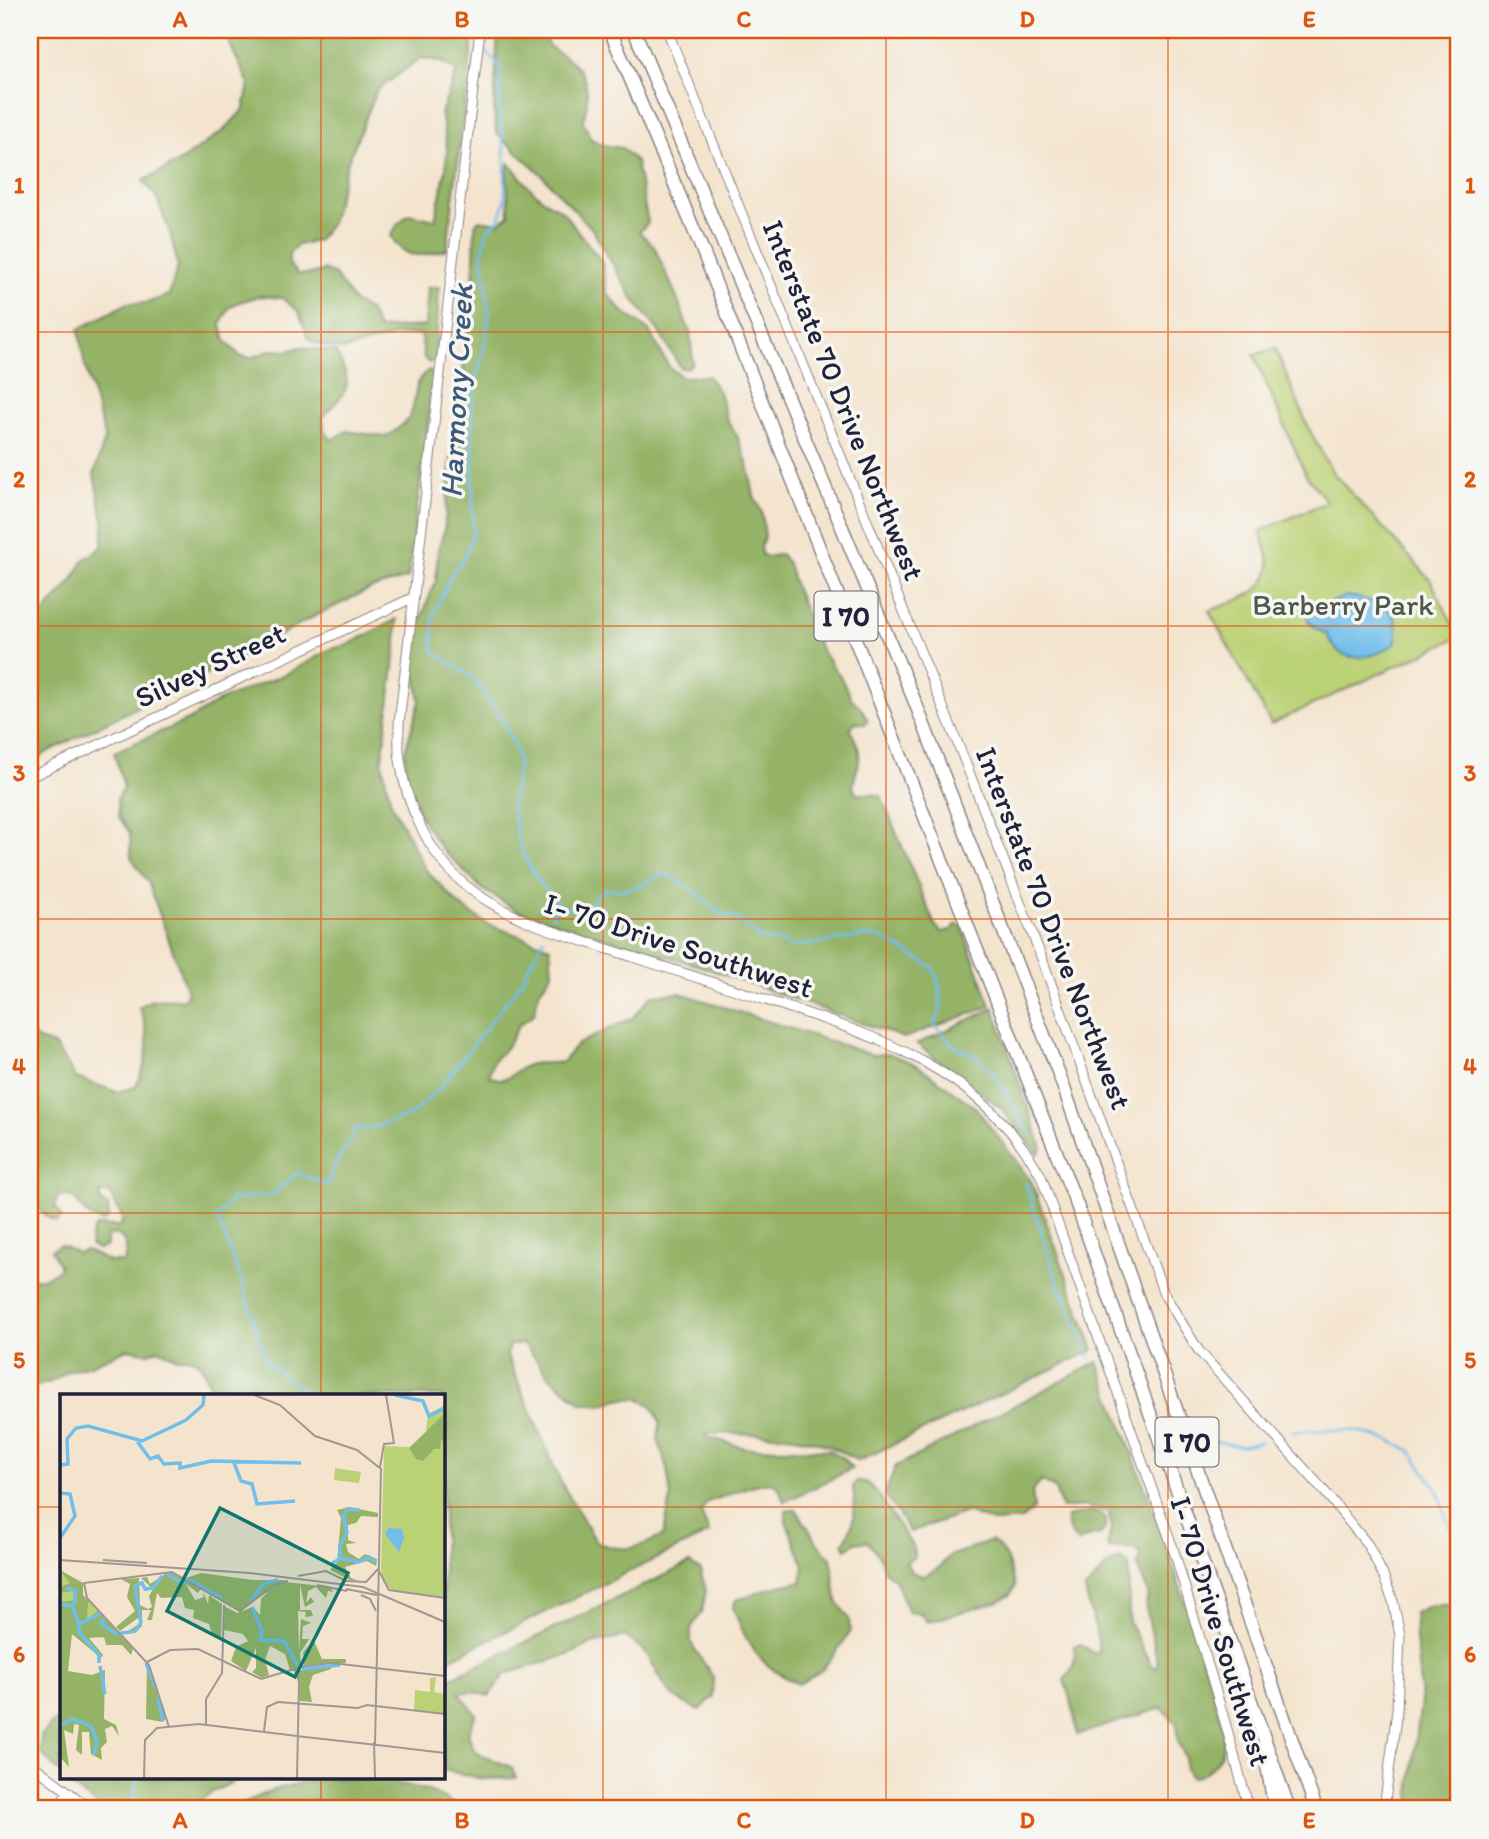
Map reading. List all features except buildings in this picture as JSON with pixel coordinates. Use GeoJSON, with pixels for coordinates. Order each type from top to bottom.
{"type":"FeatureCollection","features":[{"type":"Feature","properties":{"kind":"highway","name":"I 70"},"geometry":{"type":"LineString","coordinates":[[610,30],[702,249],[1077,1205],[1289,1809]]}},
{"type":"Feature","properties":{"kind":"highway","name":"I 70"},"geometry":{"type":"LineString","coordinates":[[634,30],[915,702],[1059,1074],[1316,1809]]}},
{"type":"Feature","properties":{"kind":"highway"},"geometry":{"type":"LineString","coordinates":[[1259,1724],[1275,1809]]}},
{"type":"Feature","properties":{"kind":"highway"},"geometry":{"type":"LineString","coordinates":[[1295,1751],[1326,1809]]}},
{"type":"Feature","properties":{"kind":"street","name":"I- 70 Drive Southwest"},"geometry":{"type":"LineString","coordinates":[[480,30],[399,723],[400,760],[409,799],[436,853],[462,882],[508,914],[822,1018],[889,1043],[926,1061],[961,1085],[1000,1121],[1028,1153],[1041,1176],[1174,1551],[1248,1809]]}},
{"type":"Feature","properties":{"kind":"street","name":"Interstate 70 Drive Northwest"},"geometry":{"type":"LineString","coordinates":[[667,30],[958,744],[1041,956],[1164,1294],[1199,1350],[1325,1492],[1368,1545],[1383,1575],[1393,1601],[1400,1636],[1397,1710],[1384,1809]]}},
{"type":"Feature","properties":{"kind":"street","name":"Silvey Street"},"geometry":{"type":"LineString","coordinates":[[30,777],[412,598]]}},
{"type":"Feature","properties":{"kind":"street"},"geometry":{"type":"LineString","coordinates":[[30,1763],[91,1809]]}},
{"type":"Feature","properties":{"kind":"street"},"geometry":{"type":"LineString","coordinates":[[56,1809],[69,1792]]}},
{"type":"Feature","properties":{"kind":"green space"},"geometry":{"type":"Polygon","coordinates":[[[223,30],[474,30],[447,249],[415,255],[402,250],[391,236],[397,225],[409,214],[435,220],[446,168],[447,148],[441,113],[457,71],[440,61],[421,58],[377,90],[348,161],[331,223],[318,240],[298,245],[289,254],[289,264],[298,274],[324,270],[335,275],[355,303],[369,310],[378,329],[425,326],[428,287],[439,287],[436,359],[429,363],[424,358],[421,334],[397,335],[343,350],[317,344],[308,338],[299,312],[282,298],[260,296],[239,302],[229,308],[221,324],[225,341],[240,356],[252,358],[271,350],[288,351],[300,347],[336,352],[347,381],[339,399],[323,416],[324,430],[332,440],[347,431],[386,437],[408,419],[416,388],[423,375],[429,370],[434,376],[408,578],[370,589],[305,621],[230,664],[165,693],[30,761],[30,624],[46,611],[73,580],[83,561],[102,547],[104,524],[94,475],[105,438],[84,362],[79,329],[128,303],[147,303],[169,295],[178,266],[170,233],[156,196],[143,181],[182,160],[224,130],[244,109],[249,84],[223,30]]]}},
{"type":"Feature","properties":{"kind":"green space"},"geometry":{"type":"Polygon","coordinates":[[[498,30],[546,30],[548,44],[575,65],[584,79],[587,104],[583,121],[591,139],[603,145],[622,148],[636,162],[648,223],[639,232],[654,246],[690,333],[693,363],[687,368],[681,368],[657,329],[633,299],[592,229],[539,172],[496,133],[494,109],[498,30]]]}},
{"type":"Feature","properties":{"kind":"green space"},"geometry":{"type":"Polygon","coordinates":[[[509,163],[542,199],[562,211],[602,262],[607,293],[621,310],[649,331],[669,367],[682,377],[708,376],[719,392],[727,420],[737,436],[748,465],[754,496],[762,513],[765,537],[760,547],[761,554],[767,557],[781,554],[788,564],[821,650],[868,721],[865,724],[855,722],[850,729],[859,753],[853,787],[856,793],[881,796],[934,923],[941,932],[951,930],[957,924],[962,927],[991,1006],[904,1038],[703,967],[518,911],[482,889],[441,848],[420,816],[406,778],[405,751],[420,701],[415,670],[417,629],[436,580],[438,549],[444,532],[473,296],[475,224],[479,220],[499,223],[509,215],[509,163]]]}},
{"type":"Feature","properties":{"kind":"green space","name":"Barberry Park"},"geometry":{"type":"Polygon","coordinates":[[[1275,348],[1310,431],[1333,473],[1430,579],[1459,637],[1271,724],[1209,611],[1254,591],[1266,578],[1269,560],[1260,531],[1327,502],[1306,475],[1254,355],[1275,348]]]}},
{"type":"Feature","properties":{"kind":"green space"},"geometry":{"type":"Polygon","coordinates":[[[397,619],[396,650],[382,762],[391,803],[426,870],[458,904],[487,924],[550,947],[552,973],[539,992],[534,1014],[519,1025],[507,1047],[493,1061],[489,1076],[503,1079],[536,1063],[562,1062],[578,1044],[634,1017],[652,995],[680,993],[873,1055],[890,1054],[917,1065],[976,1108],[1031,1181],[1094,1350],[858,1461],[822,1443],[804,1439],[767,1434],[708,1433],[705,1436],[745,1448],[829,1450],[843,1458],[852,1469],[784,1502],[779,1488],[772,1482],[748,1487],[707,1502],[701,1512],[709,1533],[444,1662],[444,1394],[213,1394],[201,1365],[192,1358],[178,1358],[158,1349],[149,1353],[127,1349],[30,1388],[30,1278],[46,1277],[60,1267],[51,1250],[60,1245],[78,1253],[85,1250],[110,1262],[124,1262],[126,1250],[123,1239],[117,1234],[107,1236],[107,1246],[98,1250],[90,1246],[91,1235],[96,1226],[120,1226],[123,1219],[110,1193],[100,1193],[101,1202],[108,1206],[109,1217],[102,1222],[88,1214],[69,1196],[58,1196],[55,1206],[62,1217],[57,1222],[36,1206],[30,1208],[30,1030],[36,1039],[54,1045],[76,1078],[117,1092],[135,1087],[144,1067],[147,1038],[139,1007],[152,1000],[184,999],[188,993],[148,882],[131,857],[130,833],[119,817],[117,799],[124,787],[114,752],[190,719],[221,700],[288,673],[331,649],[348,645],[397,619]],[[524,1344],[509,1345],[507,1356],[560,1481],[597,1543],[623,1549],[663,1536],[671,1498],[667,1468],[658,1440],[660,1422],[651,1405],[636,1398],[618,1399],[602,1405],[581,1403],[550,1377],[524,1344]]]}},
{"type":"Feature","properties":{"kind":"green space"},"geometry":{"type":"Polygon","coordinates":[[[994,1008],[1042,1148],[1038,1154],[1001,1108],[917,1044],[994,1008]]]}},
{"type":"Feature","properties":{"kind":"green space"},"geometry":{"type":"Polygon","coordinates":[[[1098,1362],[1172,1562],[1222,1724],[1224,1740],[1219,1758],[1212,1767],[1197,1776],[1191,1777],[1185,1769],[1185,1756],[1178,1743],[1177,1724],[1162,1708],[1077,1735],[1073,1708],[1064,1680],[1073,1664],[1075,1646],[1081,1644],[1095,1654],[1099,1651],[1085,1589],[1109,1564],[1121,1559],[1129,1565],[1129,1622],[1151,1665],[1156,1668],[1158,1665],[1146,1607],[1148,1593],[1137,1565],[1140,1553],[1130,1548],[1109,1548],[1107,1544],[1112,1526],[1108,1512],[1085,1507],[1062,1508],[1055,1489],[1042,1481],[1032,1491],[1034,1509],[1022,1520],[994,1522],[966,1512],[910,1532],[885,1494],[895,1467],[1098,1362]]]}},
{"type":"Feature","properties":{"kind":"green space"},"geometry":{"type":"Polygon","coordinates":[[[857,1481],[866,1482],[877,1493],[913,1547],[914,1557],[906,1562],[911,1572],[924,1576],[939,1568],[949,1556],[991,1541],[1001,1549],[1009,1567],[1015,1586],[1010,1595],[997,1602],[927,1622],[920,1613],[908,1612],[895,1579],[884,1571],[880,1557],[867,1541],[855,1543],[846,1549],[843,1543],[852,1523],[853,1487],[857,1481]]]}},
{"type":"Feature","properties":{"kind":"green space"},"geometry":{"type":"Polygon","coordinates":[[[786,1510],[796,1510],[831,1558],[837,1601],[849,1619],[850,1633],[822,1670],[799,1684],[774,1671],[757,1654],[743,1633],[733,1607],[736,1600],[801,1582],[804,1566],[786,1521],[786,1510]]]}},
{"type":"Feature","properties":{"kind":"green space"},"geometry":{"type":"Polygon","coordinates":[[[1090,1511],[1099,1513],[1106,1519],[1105,1528],[1099,1536],[1093,1535],[1078,1542],[1069,1531],[1067,1517],[1090,1511]]]}},
{"type":"Feature","properties":{"kind":"green space"},"geometry":{"type":"Polygon","coordinates":[[[690,1563],[700,1570],[706,1590],[702,1612],[691,1628],[691,1643],[714,1679],[713,1697],[700,1710],[671,1694],[647,1655],[625,1636],[588,1645],[571,1654],[505,1674],[489,1696],[473,1691],[459,1693],[476,1714],[468,1734],[475,1752],[511,1767],[516,1778],[483,1779],[444,1770],[444,1682],[690,1563]]]}},
{"type":"Feature","properties":{"kind":"green space"},"geometry":{"type":"Polygon","coordinates":[[[1432,1605],[1459,1605],[1459,1809],[1410,1809],[1411,1778],[1421,1702],[1414,1613],[1432,1605]]]}},
{"type":"Feature","properties":{"kind":"green space"},"geometry":{"type":"Polygon","coordinates":[[[60,1719],[60,1773],[41,1753],[41,1736],[60,1719]]]}},
{"type":"Feature","properties":{"kind":"green space"},"geometry":{"type":"Polygon","coordinates":[[[237,1780],[214,1791],[188,1809],[103,1809],[64,1781],[237,1780]]]}},
{"type":"Feature","properties":{"kind":"green space"},"geometry":{"type":"Polygon","coordinates":[[[312,1780],[391,1782],[426,1790],[455,1805],[455,1809],[235,1809],[265,1793],[312,1780]]]}},
{"type":"Feature","properties":{"kind":"water"},"geometry":{"type":"Polygon","coordinates":[[[1346,596],[1386,607],[1396,621],[1395,644],[1366,657],[1347,656],[1332,645],[1327,634],[1308,621],[1309,610],[1317,604],[1328,604],[1346,596]]]}},
{"type":"Feature","properties":{"kind":"waterway","name":"Harmony Creek"},"geometry":{"type":"LineString","coordinates":[[454,30],[471,39]]}},
{"type":"Feature","properties":{"kind":"waterway","name":"Harmony Creek"},"geometry":{"type":"LineString","coordinates":[[484,50],[501,67],[499,110],[505,158],[505,201],[500,218],[487,231],[482,255],[489,315],[472,409],[473,534],[464,558],[451,575],[433,616],[433,651],[475,680],[513,744],[517,764],[512,809],[526,860],[538,880],[562,908],[586,908],[603,889],[630,889],[666,874],[695,891],[717,911],[743,922],[759,938],[778,941],[792,947],[865,936],[884,939],[932,967],[939,983],[941,1005],[934,1024],[954,1046],[977,1057],[993,1072],[1031,1136]]}},
{"type":"Feature","properties":{"kind":"waterway"},"geometry":{"type":"LineString","coordinates":[[552,917],[557,904]]}},
{"type":"Feature","properties":{"kind":"waterway"},"geometry":{"type":"LineString","coordinates":[[308,1394],[267,1363],[242,1282],[217,1217],[231,1200],[272,1195],[297,1173],[328,1185],[332,1170],[357,1128],[371,1128],[409,1116],[438,1090],[519,985],[544,938]]}},
{"type":"Feature","properties":{"kind":"waterway","name":"Harmony Creek"},"geometry":{"type":"LineString","coordinates":[[1026,1184],[1056,1277],[1090,1357]]}},
{"type":"Feature","properties":{"kind":"waterway","name":"Harmony Creek"},"geometry":{"type":"LineString","coordinates":[[1293,1432],[1357,1431],[1410,1450],[1437,1489],[1449,1526],[1459,1531]]}},
{"type":"Feature","properties":{"kind":"waterway","name":"Harmony Creek"},"geometry":{"type":"LineString","coordinates":[[1195,1438],[1240,1446],[1260,1442]]}},
{"type":"Feature","properties":{"kind":"waterway"},"geometry":{"type":"LineString","coordinates":[[133,1809],[137,1780]]}}]}
